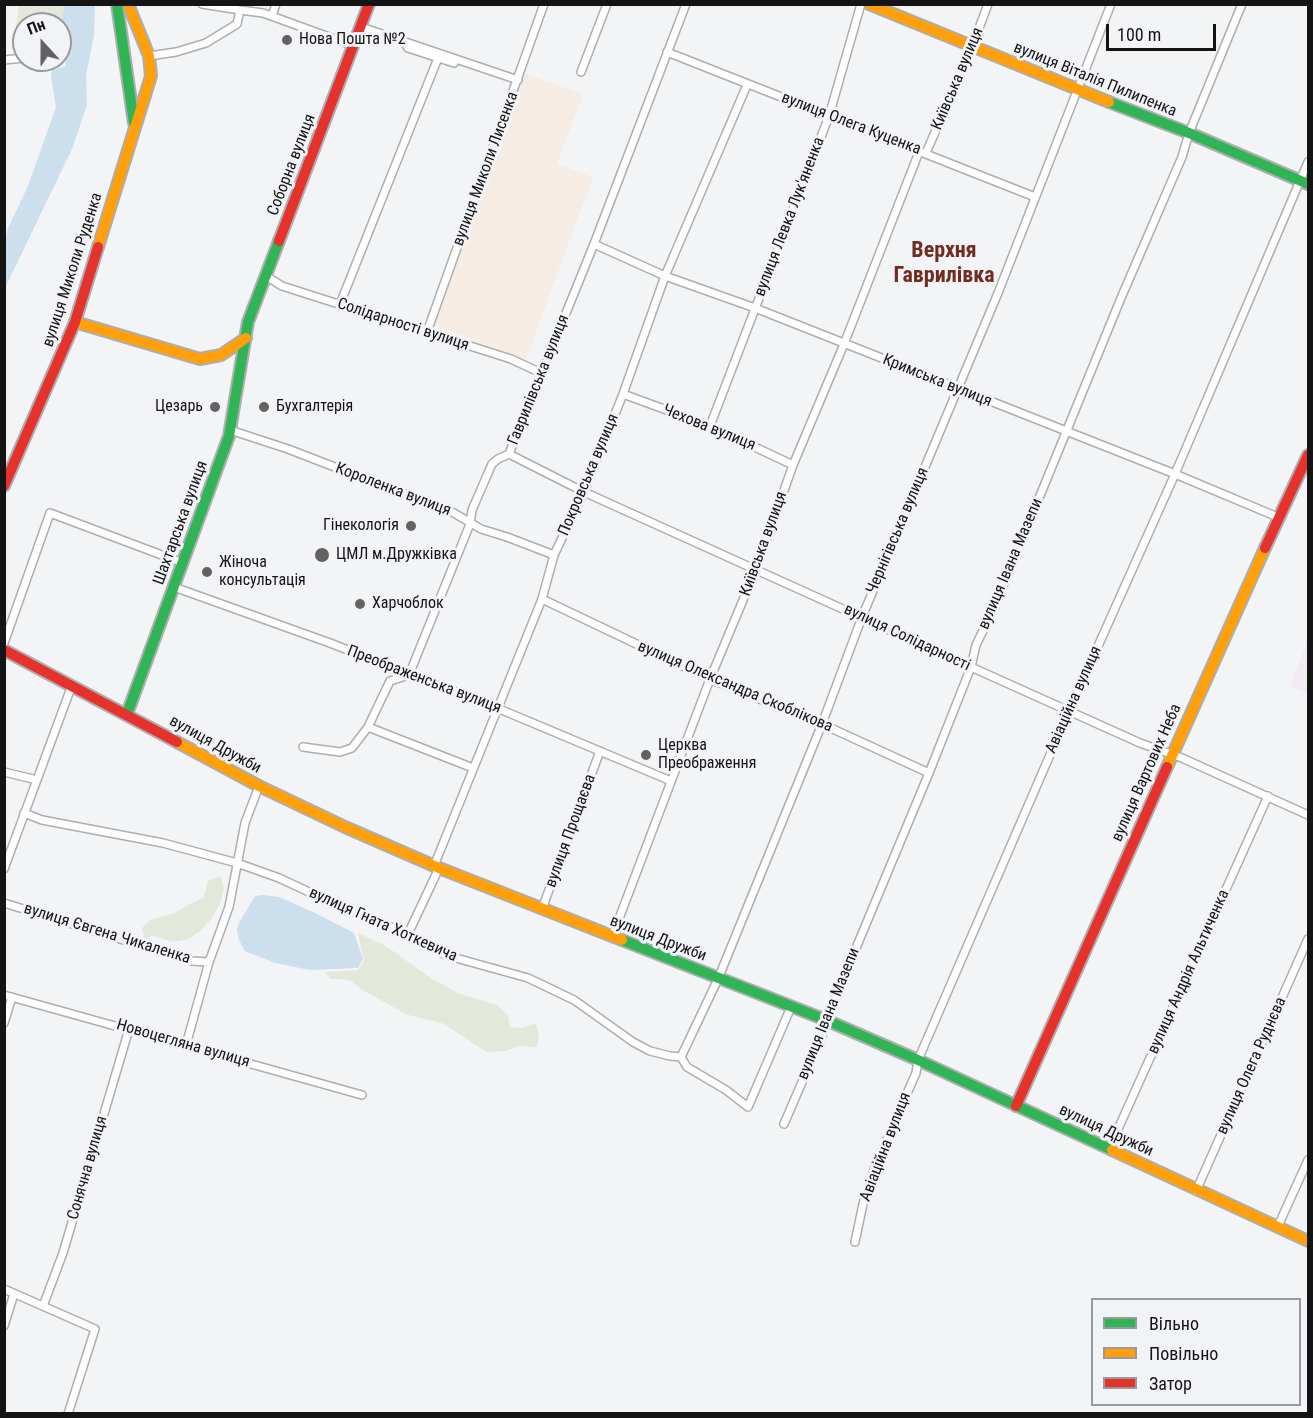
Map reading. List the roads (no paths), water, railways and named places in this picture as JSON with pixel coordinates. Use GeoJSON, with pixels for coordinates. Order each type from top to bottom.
{"type":"FeatureCollection","features":[{"type":"Feature","properties":{"kind":"street","name":"вулиця Миколи Руденка"},"geometry":{"type":"LineString","coordinates":[[117,4],[135,127]]}},
{"type":"Feature","properties":{"kind":"street"},"geometry":{"type":"LineString","coordinates":[[128,4],[149,57],[206,43],[237,24],[240,10]]}},
{"type":"Feature","properties":{"kind":"street"},"geometry":{"type":"LineString","coordinates":[[202,4],[263,13],[354,46]]}},
{"type":"Feature","properties":{"kind":"street"},"geometry":{"type":"LineString","coordinates":[[272,16],[276,4]]}},
{"type":"Feature","properties":{"kind":"street","name":"Соборна вулиця"},"geometry":{"type":"LineString","coordinates":[[246,338],[249,322],[369,4]]}},
{"type":"Feature","properties":{"kind":"street","name":"вулиця Миколи Лисенка"},"geometry":{"type":"LineString","coordinates":[[427,332],[544,4]]}},
{"type":"Feature","properties":{"kind":"street"},"geometry":{"type":"LineString","coordinates":[[581,72],[607,4]]}},
{"type":"Feature","properties":{"kind":"street","name":"Гаврилівська вулиця"},"geometry":{"type":"LineString","coordinates":[[409,675],[470,524],[472,510],[492,465],[509,454],[594,244],[686,4]]}},
{"type":"Feature","properties":{"kind":"street","name":"вулиця Левка Лук'яненка"},"geometry":{"type":"LineString","coordinates":[[710,426],[829,116],[861,4]]}},
{"type":"Feature","properties":{"kind":"street","name":"вулиця Віталія Пилипенка"},"geometry":{"type":"LineString","coordinates":[[869,4],[1077,90],[1189,133],[1305,183]]}},
{"type":"Feature","properties":{"kind":"street","name":"Київська вулиця"},"geometry":{"type":"LineString","coordinates":[[612,937],[710,680],[756,569],[793,465],[922,152],[972,47],[988,4]]}},
{"type":"Feature","properties":{"kind":"street","name":"Чернігівська вулиця"},"geometry":{"type":"LineString","coordinates":[[681,1057],[718,979],[822,724],[862,617],[998,293],[1111,4]]}},
{"type":"Feature","properties":{"kind":"street","name":"вулиця Івана Мазепи"},"geometry":{"type":"LineString","coordinates":[[784,1124],[827,1024],[826,1020],[971,668],[976,645],[994,608],[1065,432],[1182,157],[1189,133],[1242,4]]}},
{"type":"Feature","properties":{"kind":"street"},"geometry":{"type":"LineString","coordinates":[[361,27],[517,82]]}},
{"type":"Feature","properties":{"kind":"street"},"geometry":{"type":"LineString","coordinates":[[403,41],[408,48],[517,82]]}},
{"type":"Feature","properties":{"kind":"street","name":"вулиця Олега Куценка"},"geometry":{"type":"LineString","coordinates":[[668,52],[1035,197]]}},
{"type":"Feature","properties":{"kind":"street","name":"вулиця Миколи Руденка"},"geometry":{"type":"LineString","coordinates":[[4,486],[75,322],[151,76],[149,57]]}},
{"type":"Feature","properties":{"kind":"street"},"geometry":{"type":"LineString","coordinates":[[340,304],[438,58]]}},
{"type":"Feature","properties":{"kind":"street","name":"Покровська вулиця"},"geometry":{"type":"LineString","coordinates":[[408,934],[437,867],[473,768],[542,599],[554,555],[584,492],[623,394],[665,276],[747,85]]}},
{"type":"Feature","properties":{"kind":"street","name":"Авіаційна вулиця"},"geometry":{"type":"LineString","coordinates":[[855,1242],[863,1204],[876,1164],[916,1073],[918,1060],[1069,711],[1305,183],[1308,162]]}},
{"type":"Feature","properties":{"kind":"street","name":"Кримська вулиця"},"geometry":{"type":"LineString","coordinates":[[594,244],[665,276],[755,308],[1175,474],[1280,518]]}},
{"type":"Feature","properties":{"kind":"street","name":"Солідарності вулиця"},"geometry":{"type":"LineString","coordinates":[[266,276],[282,286],[511,359],[541,373]]}},
{"type":"Feature","properties":{"kind":"street"},"geometry":{"type":"LineString","coordinates":[[75,322],[200,359],[221,355],[246,338]]}},
{"type":"Feature","properties":{"kind":"street","name":"Шахтарська вулиця"},"geometry":{"type":"LineString","coordinates":[[127,714],[230,430],[246,338]]}},
{"type":"Feature","properties":{"kind":"street","name":"Чехова вулиця"},"geometry":{"type":"LineString","coordinates":[[623,394],[710,426],[793,465]]}},
{"type":"Feature","properties":{"kind":"street","name":"Короленка вулиця"},"geometry":{"type":"LineString","coordinates":[[230,430],[288,449],[454,513],[481,529],[554,555]]}},
{"type":"Feature","properties":{"kind":"street","name":"вулиця Солідарності"},"geometry":{"type":"LineString","coordinates":[[509,454],[584,492],[971,668],[1308,815]]}},
{"type":"Feature","properties":{"kind":"street","name":"вулиця Вартових Неба"},"geometry":{"type":"LineString","coordinates":[[1016,1106],[1308,455]]}},
{"type":"Feature","properties":{"kind":"street"},"geometry":{"type":"LineString","coordinates":[[4,643],[50,513],[183,563]]}},
{"type":"Feature","properties":{"kind":"street","name":"Преображенська вулиця"},"geometry":{"type":"LineString","coordinates":[[174,587],[330,643],[497,708],[671,781]]}},
{"type":"Feature","properties":{"kind":"street","name":"вулиця Олександра Скоблікова"},"geometry":{"type":"LineString","coordinates":[[542,599],[710,680],[822,724],[929,772]]}},
{"type":"Feature","properties":{"kind":"street","name":"вулиця Дружби"},"geometry":{"type":"LineString","coordinates":[[4,650],[259,786],[437,867],[826,1020],[918,1060],[1308,1241]]}},
{"type":"Feature","properties":{"kind":"street"},"geometry":{"type":"LineString","coordinates":[[303,747],[340,752],[352,748],[368,727],[390,681],[409,675]]}},
{"type":"Feature","properties":{"kind":"street"},"geometry":{"type":"LineString","coordinates":[[4,869],[72,685]]}},
{"type":"Feature","properties":{"kind":"street"},"geometry":{"type":"LineString","coordinates":[[368,727],[473,768]]}},
{"type":"Feature","properties":{"kind":"street","name":"вулиця Прощаєва"},"geometry":{"type":"LineString","coordinates":[[542,909],[600,751]]}},
{"type":"Feature","properties":{"kind":"street"},"geometry":{"type":"LineString","coordinates":[[4,772],[37,780]]}},
{"type":"Feature","properties":{"kind":"street"},"geometry":{"type":"LineString","coordinates":[[186,1045],[209,962],[229,907],[245,824],[259,786]]}},
{"type":"Feature","properties":{"kind":"street","name":"вулиця Андрія Альтиченка"},"geometry":{"type":"LineString","coordinates":[[1109,1149],[1268,796]]}},
{"type":"Feature","properties":{"kind":"street","name":"вулиця Гната Хоткевича"},"geometry":{"type":"LineString","coordinates":[[24,813],[42,820],[163,843],[237,863],[279,878],[408,934],[445,955],[528,978],[574,1000],[641,1046],[670,1056],[681,1057],[687,1067],[726,1090],[748,1107],[791,1007]]}},
{"type":"Feature","properties":{"kind":"street","name":"вулиця Євгена Чикаленка"},"geometry":{"type":"LineString","coordinates":[[4,903],[191,961],[209,962]]}},
{"type":"Feature","properties":{"kind":"street","name":"вулиця Олега Руднєва"},"geometry":{"type":"LineString","coordinates":[[1196,1191],[1308,939]]}},
{"type":"Feature","properties":{"kind":"street"},"geometry":{"type":"LineString","coordinates":[[4,1023],[8,996]]}},
{"type":"Feature","properties":{"kind":"street","name":"Новоцегляна вулиця"},"geometry":{"type":"LineString","coordinates":[[8,996],[362,1095]]}},
{"type":"Feature","properties":{"kind":"street","name":"Сонячна вулиця"},"geometry":{"type":"LineString","coordinates":[[43,1306],[63,1253],[129,1029]]}},
{"type":"Feature","properties":{"kind":"street"},"geometry":{"type":"LineString","coordinates":[[1278,1226],[1308,1160]]}},
{"type":"Feature","properties":{"kind":"street"},"geometry":{"type":"LineString","coordinates":[[4,1289],[95,1329],[68,1413]]}},
{"type":"Feature","properties":{"kind":"street"},"geometry":{"type":"LineString","coordinates":[[4,1326],[14,1294]]}},
{"type":"Feature","properties":{"kind":"water"},"geometry":{"type":"Polygon","coordinates":[[[64,5],[95,5],[94,36],[86,75],[87,105],[72,149],[5,288],[5,240],[8,228],[28,186],[56,107],[52,72],[72,72],[72,12],[63,12],[64,5]]]}},
{"type":"Feature","properties":{"kind":"water"},"geometry":{"type":"Polygon","coordinates":[[[255,896],[279,897],[354,933],[363,959],[358,968],[310,970],[275,963],[245,951],[239,940],[237,930],[239,923],[255,896]]]}},
{"type":"Feature","properties":{"kind":"place","name":"Нова Пошта №2"},"geometry":{"type":"Point","coordinates":[287,40]}},
{"type":"Feature","properties":{"kind":"place","name":"Цезарь"},"geometry":{"type":"Point","coordinates":[215,407]}},
{"type":"Feature","properties":{"kind":"place","name":"Бухгалтерія"},"geometry":{"type":"Point","coordinates":[264,407]}},
{"type":"Feature","properties":{"kind":"place","name":"Гінекологія"},"geometry":{"type":"Point","coordinates":[411,526]}},
{"type":"Feature","properties":{"kind":"place","name":"ЦМЛ м.Дружківка"},"geometry":{"type":"Point","coordinates":[322,555]}},
{"type":"Feature","properties":{"kind":"place","name":"Жіноча консультація"},"geometry":{"type":"Point","coordinates":[207,572]}},
{"type":"Feature","properties":{"kind":"place","name":"Харчоблок"},"geometry":{"type":"Point","coordinates":[360,604]}},
{"type":"Feature","properties":{"kind":"place","name":"Церква Преображення"},"geometry":{"type":"Point","coordinates":[646,755]}},
{"type":"Feature","properties":{"kind":"district","name":"Верхня Гаврилівка"},"geometry":{"type":"Point","coordinates":[944,264]}}]}
